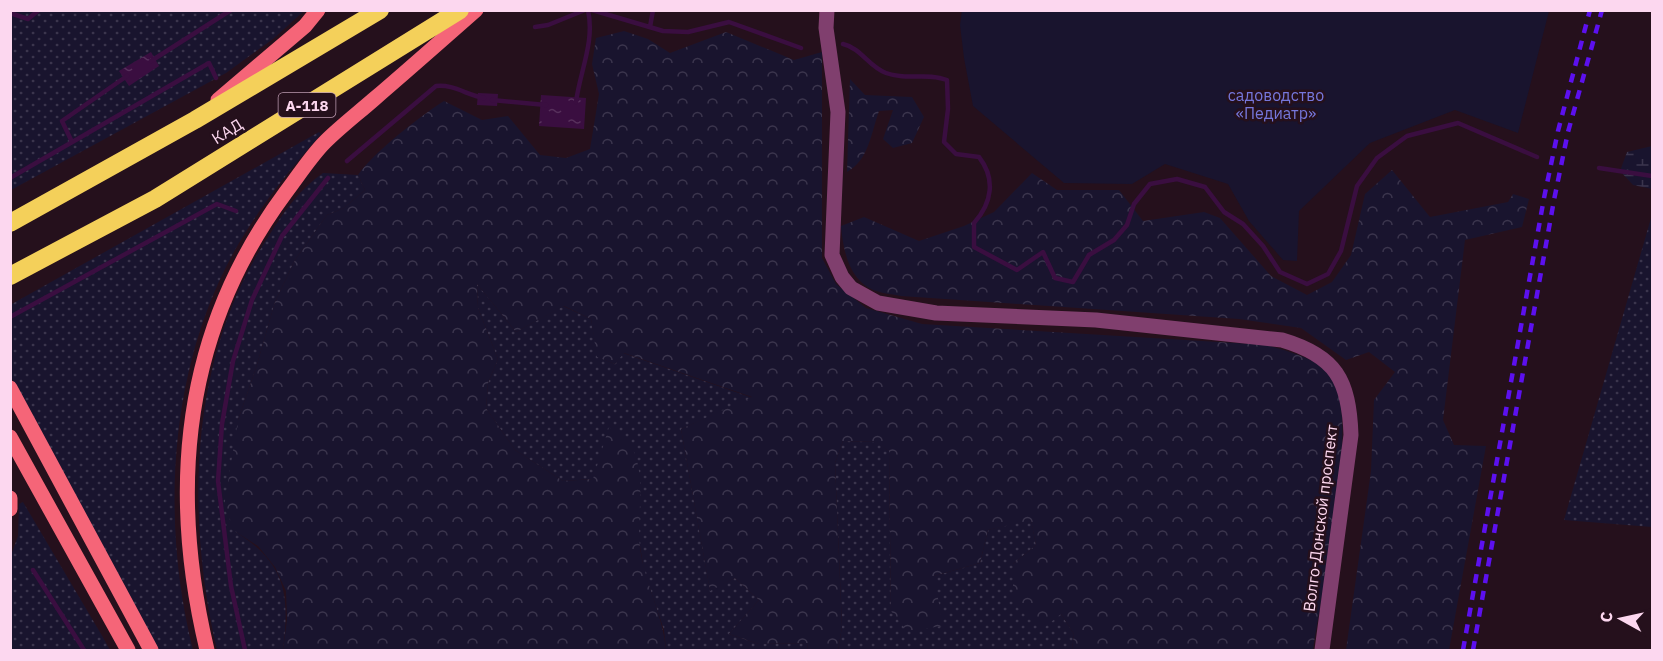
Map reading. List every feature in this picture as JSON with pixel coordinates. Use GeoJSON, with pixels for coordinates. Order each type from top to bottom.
{"type":"FeatureCollection","features":[{"type":"Feature","properties":{"kind":"highway","name":"КАД"},"geometry":{"type":"LineString","coordinates":[[10,223],[195,120],[380,10]]}},
{"type":"Feature","properties":{"kind":"highway","name":"КАД"},"geometry":{"type":"LineString","coordinates":[[10,276],[155,199],[459,10]]}},
{"type":"Feature","properties":{"kind":"main road"},"geometry":{"type":"LineString","coordinates":[[195,120],[305,26],[318,10]]}},
{"type":"Feature","properties":{"kind":"main road"},"geometry":{"type":"LineString","coordinates":[[207,651],[192,578],[187,521],[188,462],[195,399],[210,339],[226,291],[248,248],[271,213],[325,142],[476,10]]}},
{"type":"Feature","properties":{"kind":"main road"},"geometry":{"type":"LineString","coordinates":[[10,388],[151,651]]}},
{"type":"Feature","properties":{"kind":"main road"},"geometry":{"type":"LineString","coordinates":[[10,437],[128,651]]}},
{"type":"Feature","properties":{"kind":"main road"},"geometry":{"type":"LineString","coordinates":[[10,498],[10,509]]}},
{"type":"Feature","properties":{"kind":"street","name":"Волго-Донской проспект"},"geometry":{"type":"LineString","coordinates":[[827,10],[826,28],[838,112],[832,255],[842,278],[851,288],[878,303],[936,313],[1096,320],[1282,340],[1309,350],[1328,363],[1340,375],[1347,391],[1351,435],[1322,651]]}},
{"type":"Feature","properties":{"kind":"green space","name":"садоводство «Педиатр»"},"geometry":{"type":"Polygon","coordinates":[[[962,10],[1549,11],[1518,133],[1455,110],[1370,143],[1299,211],[1297,261],[1283,260],[1249,221],[1228,184],[1165,164],[1132,184],[1064,183],[973,106],[960,25],[962,10]]]}},
{"type":"Feature","properties":{"kind":"green space"},"geometry":{"type":"Polygon","coordinates":[[[11,11],[304,11],[273,39],[226,73],[11,190],[11,11]]]}},
{"type":"Feature","properties":{"kind":"green space"},"geometry":{"type":"Polygon","coordinates":[[[624,31],[648,39],[670,53],[726,32],[794,60],[822,52],[822,258],[836,284],[866,308],[922,324],[1268,345],[1304,357],[1328,371],[1333,377],[1340,400],[1341,469],[1313,650],[1072,650],[1074,634],[1061,614],[1041,630],[1013,603],[1013,564],[1036,545],[1031,520],[988,530],[980,563],[934,576],[943,626],[907,631],[891,611],[889,451],[876,442],[843,441],[835,463],[842,627],[838,650],[807,650],[808,643],[759,644],[729,634],[759,600],[735,578],[710,591],[681,429],[752,397],[624,353],[615,364],[597,357],[591,319],[564,306],[516,332],[477,284],[478,308],[498,359],[488,383],[486,408],[515,450],[563,481],[593,479],[609,427],[630,444],[639,468],[639,536],[642,561],[661,624],[666,650],[283,650],[287,620],[286,591],[275,567],[258,546],[236,532],[224,507],[238,420],[275,302],[295,260],[327,215],[344,208],[365,190],[358,175],[365,166],[398,135],[444,101],[482,120],[508,116],[540,155],[566,158],[590,149],[599,94],[592,64],[596,38],[624,31]]]}},
{"type":"Feature","properties":{"kind":"green space"},"geometry":{"type":"Polygon","coordinates":[[[850,79],[865,95],[912,97],[924,117],[912,143],[893,148],[883,139],[893,110],[879,111],[865,153],[847,172],[850,79]]]}},
{"type":"Feature","properties":{"kind":"green space"},"geometry":{"type":"Polygon","coordinates":[[[319,132],[321,134],[277,187],[239,243],[216,289],[198,338],[185,390],[177,442],[175,495],[176,548],[193,650],[158,650],[11,377],[10,305],[319,132]]]}},
{"type":"Feature","properties":{"kind":"green space"},"geometry":{"type":"Polygon","coordinates":[[[1652,146],[1652,189],[1633,185],[1620,171],[1627,152],[1652,146]]]}},
{"type":"Feature","properties":{"kind":"green space"},"geometry":{"type":"Polygon","coordinates":[[[1392,170],[1430,217],[1508,202],[1513,194],[1529,199],[1522,227],[1465,240],[1443,420],[1454,445],[1486,446],[1449,650],[1346,650],[1371,471],[1374,400],[1395,372],[1369,352],[1346,360],[1301,328],[1239,319],[901,296],[880,292],[862,283],[851,269],[845,252],[841,226],[864,217],[919,241],[964,226],[994,212],[1032,173],[1057,190],[1119,190],[1143,221],[1204,212],[1220,218],[1271,276],[1307,295],[1332,282],[1351,255],[1365,194],[1392,170]]]}},
{"type":"Feature","properties":{"kind":"green space"},"geometry":{"type":"Polygon","coordinates":[[[323,173],[358,175],[365,190],[344,208],[327,215],[295,260],[275,302],[238,420],[236,532],[265,556],[281,582],[286,612],[283,650],[217,650],[200,544],[198,490],[201,436],[209,383],[223,331],[243,281],[287,209],[307,186],[323,173]]]}},
{"type":"Feature","properties":{"kind":"green space"},"geometry":{"type":"Polygon","coordinates":[[[1652,214],[1652,527],[1564,520],[1651,218],[1652,214]]]}},
{"type":"Feature","properties":{"kind":"green space"},"geometry":{"type":"Polygon","coordinates":[[[477,284],[516,332],[563,306],[591,319],[598,357],[615,364],[623,353],[753,398],[681,429],[710,590],[735,578],[759,600],[729,634],[759,644],[808,643],[807,650],[666,650],[664,630],[644,571],[640,546],[593,479],[563,481],[515,450],[486,408],[488,383],[498,359],[478,308],[477,284]]]}},
{"type":"Feature","properties":{"kind":"green space"},"geometry":{"type":"Polygon","coordinates":[[[843,441],[877,442],[889,451],[891,611],[934,576],[980,563],[988,530],[1031,519],[1036,545],[1013,564],[1061,614],[1074,634],[1072,650],[838,650],[842,627],[835,463],[843,441]]]}},
{"type":"Feature","properties":{"kind":"green space"},"geometry":{"type":"Polygon","coordinates":[[[23,502],[110,650],[11,650],[10,558],[18,536],[19,504],[23,502]]]}},
{"type":"Feature","properties":{"kind":"water"},"geometry":{"type":"Polygon","coordinates":[[[151,52],[159,66],[129,86],[119,71],[151,52]]]}},
{"type":"Feature","properties":{"kind":"water"},"geometry":{"type":"Polygon","coordinates":[[[478,93],[498,94],[497,106],[477,105],[478,93]]]}},
{"type":"Feature","properties":{"kind":"water"},"geometry":{"type":"Polygon","coordinates":[[[541,95],[586,98],[584,129],[539,126],[541,95]]]}},
{"type":"Feature","properties":{"kind":"waterway"},"geometry":{"type":"LineString","coordinates":[[10,13],[28,19],[39,10]]}},
{"type":"Feature","properties":{"kind":"waterway"},"geometry":{"type":"LineString","coordinates":[[151,61],[231,10]]}},
{"type":"Feature","properties":{"kind":"waterway"},"geometry":{"type":"LineString","coordinates":[[535,27],[548,25],[585,10]]}},
{"type":"Feature","properties":{"kind":"waterway"},"geometry":{"type":"LineString","coordinates":[[576,102],[590,34],[588,10]]}},
{"type":"Feature","properties":{"kind":"waterway"},"geometry":{"type":"LineString","coordinates":[[592,10],[663,31],[688,32],[729,22],[801,48]]}},
{"type":"Feature","properties":{"kind":"waterway"},"geometry":{"type":"LineString","coordinates":[[650,27],[653,10]]}},
{"type":"Feature","properties":{"kind":"waterway"},"geometry":{"type":"LineString","coordinates":[[843,44],[855,49],[886,73],[947,80],[948,109],[944,142],[956,154],[979,157],[990,182],[985,207],[974,223],[974,247],[1017,270],[1043,252],[1055,278],[1073,282],[1089,255],[1114,240],[1127,225],[1134,204],[1150,184],[1177,179],[1205,187],[1224,212],[1243,224],[1263,246],[1280,272],[1307,284],[1328,274],[1341,251],[1357,186],[1377,158],[1407,136],[1458,123],[1537,157]]}},
{"type":"Feature","properties":{"kind":"waterway"},"geometry":{"type":"LineString","coordinates":[[10,178],[209,63],[216,78]]}},
{"type":"Feature","properties":{"kind":"waterway"},"geometry":{"type":"LineString","coordinates":[[72,142],[62,121],[127,76]]}},
{"type":"Feature","properties":{"kind":"waterway"},"geometry":{"type":"LineString","coordinates":[[347,161],[436,86],[448,87],[484,98]]}},
{"type":"Feature","properties":{"kind":"waterway"},"geometry":{"type":"LineString","coordinates":[[492,100],[546,105]]}},
{"type":"Feature","properties":{"kind":"waterway"},"geometry":{"type":"LineString","coordinates":[[1599,168],[1652,176]]}},
{"type":"Feature","properties":{"kind":"waterway"},"geometry":{"type":"LineString","coordinates":[[245,650],[231,586],[218,481],[222,424],[233,361],[252,300],[282,236],[328,178]]}},
{"type":"Feature","properties":{"kind":"waterway"},"geometry":{"type":"LineString","coordinates":[[10,317],[217,204],[236,211]]}},
{"type":"Feature","properties":{"kind":"waterway"},"geometry":{"type":"LineString","coordinates":[[33,570],[84,650]]}},
{"type":"Feature","properties":{"kind":"railway"},"geometry":{"type":"LineString","coordinates":[[1463,650],[1544,198],[1558,131],[1590,10]]}},
{"type":"Feature","properties":{"kind":"railway"},"geometry":{"type":"LineString","coordinates":[[1473,650],[1554,200],[1568,132],[1602,10]]}}]}
